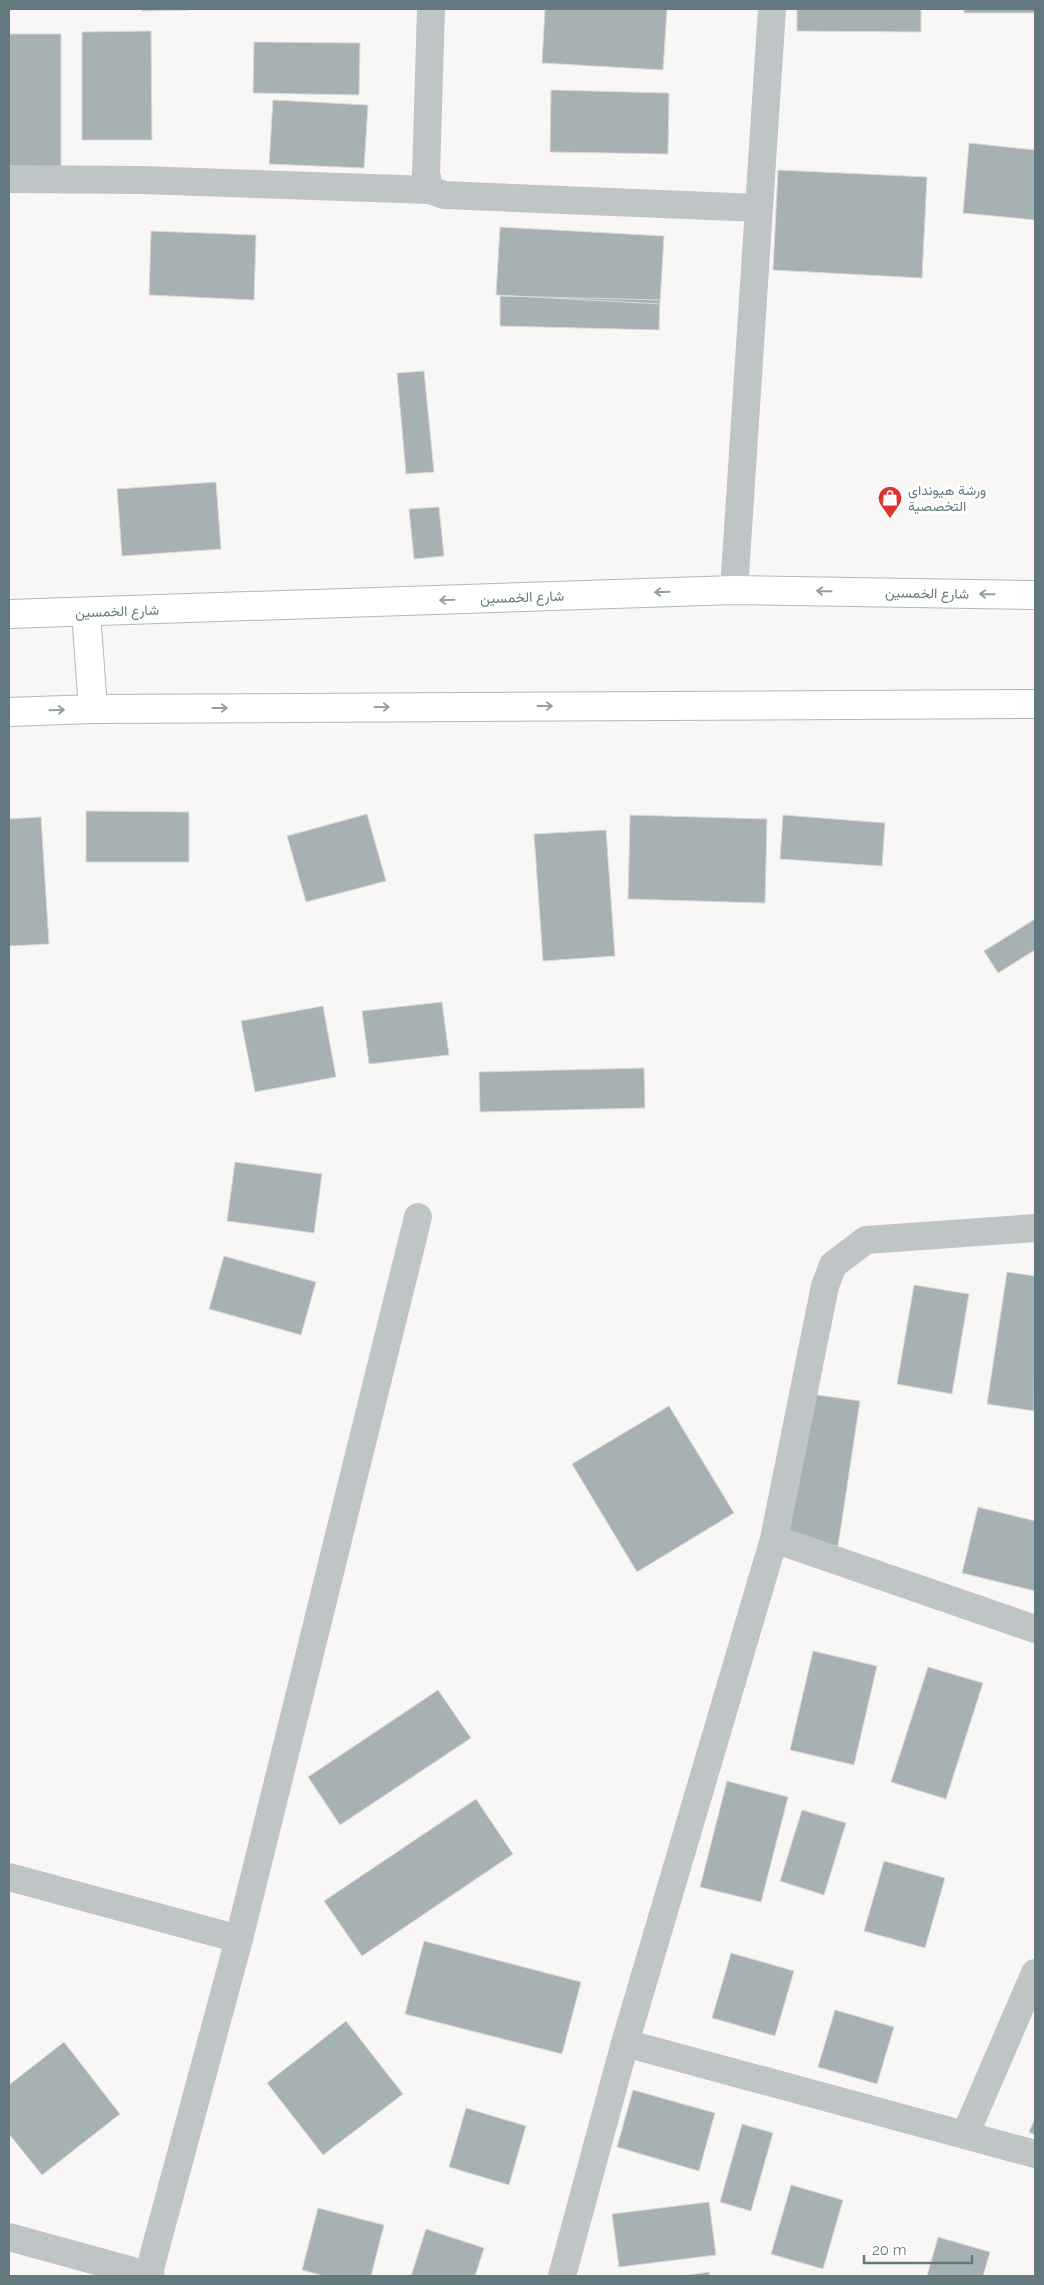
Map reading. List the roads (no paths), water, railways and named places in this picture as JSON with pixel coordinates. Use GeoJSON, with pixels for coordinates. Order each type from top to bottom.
{"type":"FeatureCollection","features":[{"type":"Feature","properties":{"kind":"main road","name":"شارع الخمسين"},"geometry":{"type":"LineString","coordinates":[[9,614],[734,590],[1035,595]]}},
{"type":"Feature","properties":{"kind":"main road"},"geometry":{"type":"LineString","coordinates":[[86,612],[93,709]]}},
{"type":"Feature","properties":{"kind":"main road"},"geometry":{"type":"LineString","coordinates":[[9,712],[93,709],[1035,704]]}},
{"type":"Feature","properties":{"kind":"street"},"geometry":{"type":"LineString","coordinates":[[430,9],[426,174],[430,190]]}},
{"type":"Feature","properties":{"kind":"street"},"geometry":{"type":"LineString","coordinates":[[734,590],[772,9]]}},
{"type":"Feature","properties":{"kind":"street"},"geometry":{"type":"LineString","coordinates":[[9,179],[141,180],[430,190],[444,195],[759,208]]}},
{"type":"Feature","properties":{"kind":"street"},"geometry":{"type":"LineString","coordinates":[[9,2237],[150,2276],[239,1939],[418,1217]]}},
{"type":"Feature","properties":{"kind":"street"},"geometry":{"type":"LineString","coordinates":[[562,2276],[625,2043],[774,1539],[825,1286],[833,1266],[866,1240],[1035,1228]]}},
{"type":"Feature","properties":{"kind":"street"},"geometry":{"type":"LineString","coordinates":[[774,1539],[1035,1629]]}},
{"type":"Feature","properties":{"kind":"street"},"geometry":{"type":"LineString","coordinates":[[9,1877],[239,1939]]}},
{"type":"Feature","properties":{"kind":"street"},"geometry":{"type":"LineString","coordinates":[[965,2135],[1035,1973]]}},
{"type":"Feature","properties":{"kind":"street"},"geometry":{"type":"LineString","coordinates":[[625,2043],[1035,2154]]}},
{"type":"Feature","properties":{"kind":"place","name":"ورشة هيونداي التخصصية"},"geometry":{"type":"Point","coordinates":[890,519]}}]}
